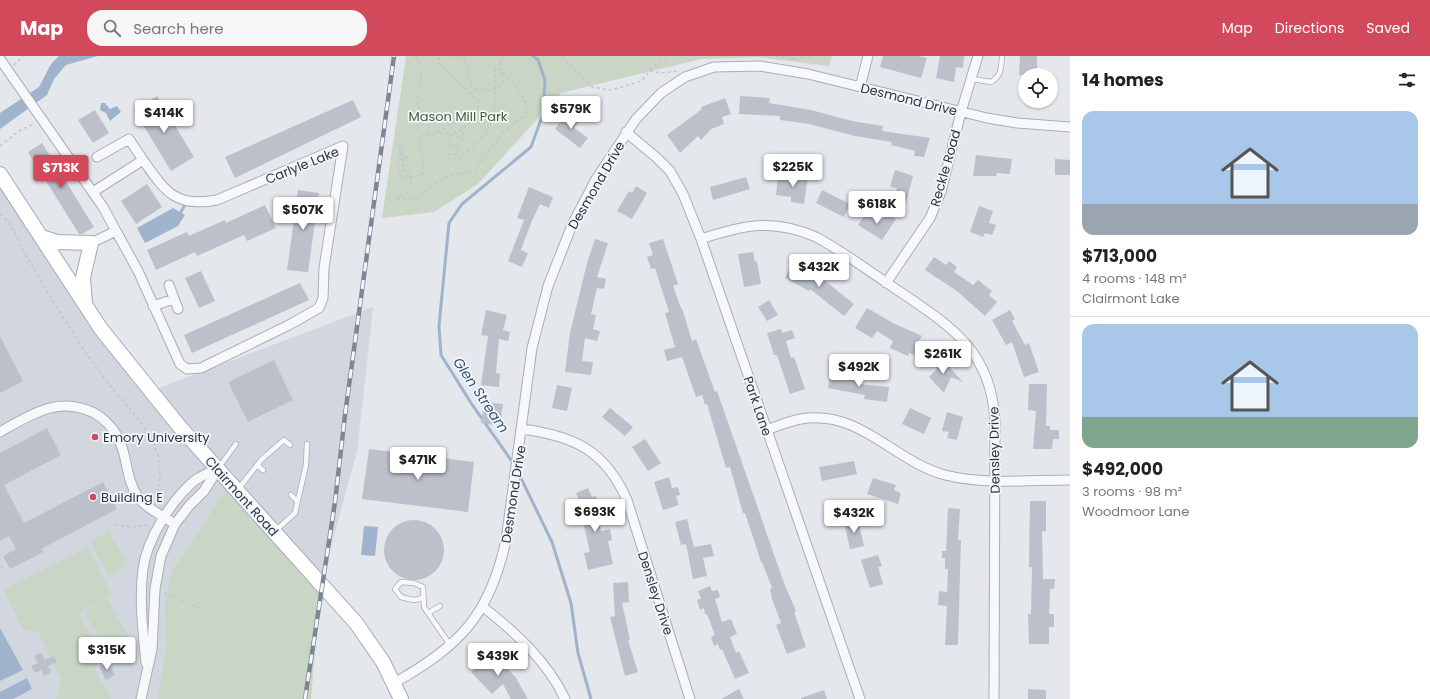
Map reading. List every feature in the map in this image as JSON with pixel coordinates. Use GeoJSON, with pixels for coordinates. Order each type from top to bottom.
{"type":"FeatureCollection","features":[{"type":"Feature","properties":{"kind":"main road","name":"Clairmont Road"},"geometry":{"type":"LineString","coordinates":[[0,174],[85,305],[129,365],[179,426],[238,489],[356,623],[370,642],[394,683],[401,699]]}},
{"type":"Feature","properties":{"kind":"main road"},"geometry":{"type":"LineString","coordinates":[[41,237],[57,242],[91,243],[83,278],[85,305]]}},
{"type":"Feature","properties":{"kind":"street"},"geometry":{"type":"LineString","coordinates":[[860,87],[868,56]]}},
{"type":"Feature","properties":{"kind":"street","name":"Reckle Road"},"geometry":{"type":"LineString","coordinates":[[886,283],[930,218],[936,206],[946,175],[961,112],[978,56]]}},
{"type":"Feature","properties":{"kind":"street","name":"Carlyle Lake"},"geometry":{"type":"LineString","coordinates":[[0,59],[93,192],[138,271],[180,364],[187,369],[194,369],[221,359],[318,308],[323,298],[324,268],[343,146],[217,200],[201,203],[182,200],[163,187],[129,139],[97,157]]}},
{"type":"Feature","properties":{"kind":"street","name":"Desmond Drive"},"geometry":{"type":"LineString","coordinates":[[394,683],[450,645],[473,622],[483,608],[497,579],[506,540],[532,348],[548,286],[572,225],[596,179],[626,132],[648,104],[661,93],[685,77],[714,67],[760,66],[808,74],[961,112],[1017,123],[1070,127]]}},
{"type":"Feature","properties":{"kind":"street","name":"Park Lane"},"geometry":{"type":"LineString","coordinates":[[626,132],[670,171],[683,194],[701,239],[860,699]]}},
{"type":"Feature","properties":{"kind":"street"},"geometry":{"type":"LineString","coordinates":[[93,192],[143,160]]}},
{"type":"Feature","properties":{"kind":"street","name":"Densley Drive"},"geometry":{"type":"LineString","coordinates":[[701,239],[749,225],[772,225],[795,228],[826,242],[951,328],[971,348],[978,359],[989,386],[995,408],[994,699]]}},
{"type":"Feature","properties":{"kind":"street"},"geometry":{"type":"LineString","coordinates":[[91,243],[116,231]]}},
{"type":"Feature","properties":{"kind":"street"},"geometry":{"type":"LineString","coordinates":[[169,285],[178,309]]}},
{"type":"Feature","properties":{"kind":"street"},"geometry":{"type":"LineString","coordinates":[[154,306],[174,299]]}},
{"type":"Feature","properties":{"kind":"street"},"geometry":{"type":"LineString","coordinates":[[0,432],[38,411],[50,407],[72,406],[93,413],[105,421],[117,435],[123,450],[131,484],[138,497],[149,508],[175,524]]}},
{"type":"Feature","properties":{"kind":"street"},"geometry":{"type":"LineString","coordinates":[[766,430],[801,419],[841,421],[856,426],[911,460],[932,470],[959,478],[995,480],[1070,480]]}},
{"type":"Feature","properties":{"kind":"street","name":"Densley Drive"},"geometry":{"type":"LineString","coordinates":[[522,429],[556,435],[584,446],[608,466],[618,481],[627,500],[690,699]]}},
{"type":"Feature","properties":{"kind":"street"},"geometry":{"type":"LineString","coordinates":[[147,673],[142,622],[143,568],[148,550],[164,517],[194,481],[218,469]]}},
{"type":"Feature","properties":{"kind":"street"},"geometry":{"type":"LineString","coordinates":[[141,699],[152,649],[155,589],[158,569],[164,548],[175,524],[189,506],[204,491],[218,469]]}},
{"type":"Feature","properties":{"kind":"street"},"geometry":{"type":"LineString","coordinates":[[483,608],[497,618],[534,653],[549,671],[565,699]]}},
{"type":"Feature","properties":{"kind":"lane"},"geometry":{"type":"LineString","coordinates":[[972,79],[991,82],[998,78],[1002,56]]}},
{"type":"Feature","properties":{"kind":"lane"},"geometry":{"type":"LineString","coordinates":[[238,489],[257,465],[284,440],[290,445]]}},
{"type":"Feature","properties":{"kind":"lane"},"geometry":{"type":"LineString","coordinates":[[218,469],[236,444]]}},
{"type":"Feature","properties":{"kind":"lane"},"geometry":{"type":"LineString","coordinates":[[274,531],[295,513],[306,465],[307,444]]}},
{"type":"Feature","properties":{"kind":"lane"},"geometry":{"type":"LineString","coordinates":[[257,465],[263,470]]}},
{"type":"Feature","properties":{"kind":"lane"},"geometry":{"type":"LineString","coordinates":[[291,496],[297,501]]}},
{"type":"Feature","properties":{"kind":"lane"},"geometry":{"type":"LineString","coordinates":[[423,597],[415,599],[401,597],[394,589],[401,582],[419,584],[423,587],[424,607],[450,645]]}},
{"type":"Feature","properties":{"kind":"lane"},"geometry":{"type":"LineString","coordinates":[[428,613],[440,606]]}},
{"type":"Feature","properties":{"kind":"path"},"geometry":{"type":"LineString","coordinates":[[415,56],[422,68],[417,104],[421,112],[433,120],[426,130],[427,134]]}},
{"type":"Feature","properties":{"kind":"path"},"geometry":{"type":"LineString","coordinates":[[408,158],[404,159],[410,177],[411,187],[410,190],[397,198],[409,200],[430,190],[447,178],[475,171],[491,147],[496,144],[500,135],[523,116],[528,108],[526,100],[516,85],[502,72],[495,68],[496,103],[488,131],[466,154],[456,160],[447,157],[447,154],[456,154],[459,147],[447,144],[450,135],[470,125],[478,108],[478,101],[437,62],[441,56]]}},
{"type":"Feature","properties":{"kind":"path"},"geometry":{"type":"LineString","coordinates":[[452,56],[458,58],[461,56]]}},
{"type":"Feature","properties":{"kind":"path"},"geometry":{"type":"LineString","coordinates":[[464,56],[472,88],[486,92],[496,89],[503,82],[500,60],[504,56]]}},
{"type":"Feature","properties":{"kind":"path"},"geometry":{"type":"LineString","coordinates":[[562,56],[592,87],[611,90],[642,80],[653,66],[669,56]]}},
{"type":"Feature","properties":{"kind":"path"},"geometry":{"type":"LineString","coordinates":[[776,56],[797,59],[804,56]]}},
{"type":"Feature","properties":{"kind":"path"},"geometry":{"type":"LineString","coordinates":[[650,71],[662,73],[677,71],[685,77]]}},
{"type":"Feature","properties":{"kind":"path"},"geometry":{"type":"LineString","coordinates":[[0,146],[40,116]]}},
{"type":"Feature","properties":{"kind":"path"},"geometry":{"type":"LineString","coordinates":[[408,158],[403,156],[402,146],[399,147],[407,178],[421,176],[423,173],[423,162],[418,141],[421,135],[433,135],[446,128],[455,119],[462,119],[464,139],[439,132]]}},
{"type":"Feature","properties":{"kind":"path"},"geometry":{"type":"LineString","coordinates":[[400,155],[401,154],[408,158]]}},
{"type":"Feature","properties":{"kind":"path"},"geometry":{"type":"LineString","coordinates":[[400,155],[398,170],[402,176],[403,163],[408,158]]}},
{"type":"Feature","properties":{"kind":"path"},"geometry":{"type":"LineString","coordinates":[[0,214],[14,233],[43,285],[96,368],[110,387],[148,431],[157,451],[160,480],[156,500]]}},
{"type":"Feature","properties":{"kind":"path"},"geometry":{"type":"LineString","coordinates":[[115,525],[131,527],[150,525]]}},
{"type":"Feature","properties":{"kind":"path"},"geometry":{"type":"LineString","coordinates":[[0,568],[4,566]]}},
{"type":"Feature","properties":{"kind":"path"},"geometry":{"type":"LineString","coordinates":[[162,593],[199,608]]}},
{"type":"Feature","properties":{"kind":"shaded area","name":"Emory University"},"geometry":{"type":"Polygon","coordinates":[[[0,174],[59,266],[156,389],[373,307],[357,452],[289,699],[0,699],[0,174]]]}},
{"type":"Feature","properties":{"kind":"green space","name":"Mason Mill Park"},"geometry":{"type":"Polygon","coordinates":[[[406,56],[832,56],[829,66],[758,57],[701,59],[561,93],[478,184],[434,212],[382,218],[406,56]]]}},
{"type":"Feature","properties":{"kind":"green space"},"geometry":{"type":"Polygon","coordinates":[[[230,483],[321,582],[311,699],[158,699],[166,651],[165,602],[173,570],[230,483]]]}},
{"type":"Feature","properties":{"kind":"green space"},"geometry":{"type":"Polygon","coordinates":[[[109,531],[128,565],[108,575],[90,541],[109,531]]]}},
{"type":"Feature","properties":{"kind":"green space"},"geometry":{"type":"Polygon","coordinates":[[[88,547],[112,594],[79,613],[103,658],[94,668],[111,699],[56,699],[62,679],[38,632],[23,630],[4,590],[88,547]]]}},
{"type":"Feature","properties":{"kind":"green space"},"geometry":{"type":"Polygon","coordinates":[[[107,598],[128,636],[127,640],[106,650],[84,612],[107,598]]]}},
{"type":"Feature","properties":{"kind":"water"},"geometry":{"type":"Polygon","coordinates":[[[59,56],[98,56],[66,65],[54,79],[47,95],[0,129],[0,113],[39,87],[51,64],[59,56]]]}},
{"type":"Feature","properties":{"kind":"water"},"geometry":{"type":"Polygon","coordinates":[[[101,103],[105,103],[110,109],[117,106],[121,112],[110,121],[106,113],[100,110],[101,103]]]}},
{"type":"Feature","properties":{"kind":"water"},"geometry":{"type":"Polygon","coordinates":[[[173,208],[185,215],[178,226],[145,243],[137,228],[173,208]]]}},
{"type":"Feature","properties":{"kind":"water"},"geometry":{"type":"Polygon","coordinates":[[[364,526],[378,527],[375,556],[361,555],[364,526]]]}},
{"type":"Feature","properties":{"kind":"water"},"geometry":{"type":"Polygon","coordinates":[[[0,628],[23,670],[0,681],[0,628]]]}},
{"type":"Feature","properties":{"kind":"water"},"geometry":{"type":"Polygon","coordinates":[[[27,678],[32,689],[13,699],[0,699],[0,692],[27,678]]]}},
{"type":"Feature","properties":{"kind":"building"},"geometry":{"type":"Polygon","coordinates":[[[883,56],[918,56],[927,58],[921,78],[880,67],[883,56]]]}},
{"type":"Feature","properties":{"kind":"building"},"geometry":{"type":"Polygon","coordinates":[[[940,56],[964,56],[963,68],[956,67],[954,82],[936,78],[940,56]]]}},
{"type":"Feature","properties":{"kind":"building"},"geometry":{"type":"Polygon","coordinates":[[[1020,56],[1037,56],[1037,68],[1019,68],[1020,56]]]}},
{"type":"Feature","properties":{"kind":"building"},"geometry":{"type":"Polygon","coordinates":[[[157,96],[194,157],[171,171],[134,110],[157,96]]]}},
{"type":"Feature","properties":{"kind":"building"},"geometry":{"type":"Polygon","coordinates":[[[740,96],[770,98],[769,103],[811,110],[852,121],[883,126],[882,131],[930,138],[924,157],[914,156],[915,151],[891,145],[892,142],[855,136],[809,124],[780,120],[780,116],[739,114],[740,96]]]}},
{"type":"Feature","properties":{"kind":"building"},"geometry":{"type":"Polygon","coordinates":[[[725,98],[731,114],[722,117],[724,124],[711,129],[701,140],[698,136],[680,153],[667,135],[702,109],[701,107],[725,98]]]}},
{"type":"Feature","properties":{"kind":"building"},"geometry":{"type":"Polygon","coordinates":[[[353,100],[361,117],[235,178],[225,157],[353,100]]]}},
{"type":"Feature","properties":{"kind":"building"},"geometry":{"type":"Polygon","coordinates":[[[95,110],[109,133],[93,143],[78,120],[95,110]]]}},
{"type":"Feature","properties":{"kind":"building"},"geometry":{"type":"Polygon","coordinates":[[[568,112],[579,121],[574,128],[588,138],[580,148],[555,129],[568,112]]]}},
{"type":"Feature","properties":{"kind":"building"},"geometry":{"type":"Polygon","coordinates":[[[42,143],[94,227],[82,234],[79,234],[28,152],[42,143]]]}},
{"type":"Feature","properties":{"kind":"building"},"geometry":{"type":"Polygon","coordinates":[[[976,155],[1012,159],[1010,174],[997,173],[996,176],[973,176],[976,155]]]}},
{"type":"Feature","properties":{"kind":"building"},"geometry":{"type":"Polygon","coordinates":[[[1055,159],[1070,160],[1070,175],[1055,175],[1055,159]]]}},
{"type":"Feature","properties":{"kind":"building"},"geometry":{"type":"Polygon","coordinates":[[[895,170],[913,176],[906,203],[894,199],[897,188],[890,187],[895,170]]]}},
{"type":"Feature","properties":{"kind":"building"},"geometry":{"type":"Polygon","coordinates":[[[790,174],[808,176],[804,204],[791,202],[791,197],[776,195],[778,178],[790,179],[790,174]]]}},
{"type":"Feature","properties":{"kind":"building"},"geometry":{"type":"Polygon","coordinates":[[[746,177],[750,189],[713,200],[710,187],[746,177]]]}},
{"type":"Feature","properties":{"kind":"building"},"geometry":{"type":"Polygon","coordinates":[[[147,184],[162,207],[136,224],[121,201],[147,184]]]}},
{"type":"Feature","properties":{"kind":"building"},"geometry":{"type":"Polygon","coordinates":[[[636,186],[647,193],[632,219],[617,211],[629,191],[632,193],[636,186]]]}},
{"type":"Feature","properties":{"kind":"building"},"geometry":{"type":"Polygon","coordinates":[[[529,187],[553,197],[549,208],[540,204],[531,223],[521,250],[528,253],[522,267],[508,261],[524,220],[517,218],[529,187]]]}},
{"type":"Feature","properties":{"kind":"building"},"geometry":{"type":"Polygon","coordinates":[[[298,190],[319,193],[308,272],[287,270],[298,190]]]}},
{"type":"Feature","properties":{"kind":"building"},"geometry":{"type":"Polygon","coordinates":[[[822,190],[850,204],[844,217],[816,203],[822,190]]]}},
{"type":"Feature","properties":{"kind":"building"},"geometry":{"type":"Polygon","coordinates":[[[265,205],[276,228],[247,241],[244,235],[197,256],[195,252],[156,270],[147,250],[187,232],[189,236],[225,220],[226,223],[265,205]]]}},
{"type":"Feature","properties":{"kind":"building"},"geometry":{"type":"Polygon","coordinates":[[[979,206],[993,211],[989,223],[996,225],[992,235],[985,233],[983,237],[970,232],[979,206]]]}},
{"type":"Feature","properties":{"kind":"building"},"geometry":{"type":"Polygon","coordinates":[[[866,213],[880,222],[887,213],[896,219],[882,240],[858,225],[866,213]]]}},
{"type":"Feature","properties":{"kind":"building"},"geometry":{"type":"Polygon","coordinates":[[[595,239],[608,243],[597,277],[606,279],[604,289],[597,288],[591,314],[596,315],[593,329],[600,331],[597,341],[585,338],[582,361],[593,362],[591,375],[565,372],[570,333],[587,263],[595,239]]]}},
{"type":"Feature","properties":{"kind":"building"},"geometry":{"type":"Polygon","coordinates":[[[663,239],[678,284],[673,286],[682,308],[692,341],[696,339],[715,392],[717,391],[784,583],[796,611],[794,612],[806,647],[787,654],[776,625],[781,623],[772,599],[770,589],[772,588],[761,562],[745,513],[743,513],[730,467],[726,468],[707,404],[705,405],[702,395],[696,397],[682,357],[667,361],[664,350],[675,347],[665,313],[669,312],[655,268],[651,269],[647,257],[653,255],[649,243],[663,239]]]}},
{"type":"Feature","properties":{"kind":"building"},"geometry":{"type":"Polygon","coordinates":[[[753,252],[755,262],[757,261],[761,284],[744,287],[738,254],[753,252]]]}},
{"type":"Feature","properties":{"kind":"building"},"geometry":{"type":"Polygon","coordinates":[[[934,257],[946,265],[949,261],[957,267],[954,272],[973,285],[978,280],[992,291],[989,295],[997,302],[985,316],[957,291],[925,270],[934,257]]]}},
{"type":"Feature","properties":{"kind":"building"},"geometry":{"type":"Polygon","coordinates":[[[793,262],[820,277],[854,304],[844,316],[810,289],[809,291],[785,278],[793,262]]]}},
{"type":"Feature","properties":{"kind":"building"},"geometry":{"type":"Polygon","coordinates":[[[201,271],[215,301],[199,308],[185,278],[201,271]]]}},
{"type":"Feature","properties":{"kind":"building"},"geometry":{"type":"Polygon","coordinates":[[[300,283],[309,300],[192,353],[184,335],[300,283]]]}},
{"type":"Feature","properties":{"kind":"building"},"geometry":{"type":"Polygon","coordinates":[[[769,300],[778,315],[767,321],[758,307],[769,300]]]}},
{"type":"Feature","properties":{"kind":"building"},"geometry":{"type":"Polygon","coordinates":[[[867,308],[893,323],[922,336],[919,341],[927,344],[921,358],[909,353],[908,356],[890,348],[893,341],[877,331],[872,338],[855,328],[867,308]]]}},
{"type":"Feature","properties":{"kind":"building"},"geometry":{"type":"Polygon","coordinates":[[[486,310],[507,315],[503,330],[510,332],[508,341],[499,339],[496,373],[500,374],[499,387],[481,385],[488,336],[481,335],[486,310]]]}},
{"type":"Feature","properties":{"kind":"building"},"geometry":{"type":"Polygon","coordinates":[[[1010,310],[1015,319],[1012,321],[1025,345],[1029,343],[1039,372],[1024,377],[1012,342],[1006,345],[992,320],[1010,310]]]}},
{"type":"Feature","properties":{"kind":"building"},"geometry":{"type":"Polygon","coordinates":[[[781,329],[782,333],[792,330],[795,338],[786,341],[791,358],[794,357],[805,389],[790,394],[777,355],[774,355],[767,333],[781,329]]]}},
{"type":"Feature","properties":{"kind":"building"},"geometry":{"type":"Polygon","coordinates":[[[0,336],[23,381],[0,393],[0,336]]]}},
{"type":"Feature","properties":{"kind":"building"},"geometry":{"type":"Polygon","coordinates":[[[941,358],[963,382],[951,377],[944,393],[929,377],[937,369],[933,365],[941,358]]]}},
{"type":"Feature","properties":{"kind":"building"},"geometry":{"type":"Polygon","coordinates":[[[274,360],[293,400],[248,422],[228,382],[274,360]]]}},
{"type":"Feature","properties":{"kind":"building"},"geometry":{"type":"Polygon","coordinates":[[[830,375],[859,379],[858,384],[889,387],[887,402],[864,399],[865,395],[828,388],[830,375]]]}},
{"type":"Feature","properties":{"kind":"building"},"geometry":{"type":"Polygon","coordinates":[[[1029,384],[1047,384],[1046,426],[1050,426],[1050,430],[1059,430],[1059,439],[1053,439],[1052,449],[1033,449],[1036,411],[1028,410],[1029,384]]]}},
{"type":"Feature","properties":{"kind":"building"},"geometry":{"type":"Polygon","coordinates":[[[557,385],[572,388],[567,411],[552,408],[557,385]]]}},
{"type":"Feature","properties":{"kind":"building"},"geometry":{"type":"Polygon","coordinates":[[[484,402],[503,404],[500,426],[481,423],[484,402]]]}},
{"type":"Feature","properties":{"kind":"building"},"geometry":{"type":"Polygon","coordinates":[[[610,408],[633,427],[625,436],[602,417],[610,408]]]}},
{"type":"Feature","properties":{"kind":"building"},"geometry":{"type":"Polygon","coordinates":[[[910,408],[931,418],[924,434],[902,424],[910,408]]]}},
{"type":"Feature","properties":{"kind":"building"},"geometry":{"type":"Polygon","coordinates":[[[947,412],[963,417],[957,440],[947,438],[949,432],[942,431],[947,412]]]}},
{"type":"Feature","properties":{"kind":"building","name":"Building E"},"geometry":{"type":"Polygon","coordinates":[[[47,428],[61,455],[4,485],[24,523],[103,482],[117,509],[41,549],[43,552],[10,569],[3,556],[16,549],[9,536],[0,541],[0,453],[47,428]]]}},
{"type":"Feature","properties":{"kind":"building"},"geometry":{"type":"Polygon","coordinates":[[[645,439],[661,463],[648,471],[632,447],[645,439]]]}},
{"type":"Feature","properties":{"kind":"building"},"geometry":{"type":"Polygon","coordinates":[[[369,449],[474,462],[468,512],[362,499],[369,449]]]}},
{"type":"Feature","properties":{"kind":"building"},"geometry":{"type":"Polygon","coordinates":[[[854,461],[857,474],[822,481],[819,467],[854,461]]]}},
{"type":"Feature","properties":{"kind":"building"},"geometry":{"type":"Polygon","coordinates":[[[669,477],[672,488],[678,487],[680,495],[676,496],[679,505],[663,510],[654,482],[669,477]]]}},
{"type":"Feature","properties":{"kind":"building"},"geometry":{"type":"Polygon","coordinates":[[[873,478],[896,485],[894,490],[901,493],[898,504],[867,494],[873,478]]]}},
{"type":"Feature","properties":{"kind":"building"},"geometry":{"type":"Polygon","coordinates":[[[588,488],[592,497],[596,496],[601,508],[596,510],[601,531],[610,529],[612,540],[608,541],[613,564],[588,570],[584,553],[590,552],[583,521],[588,520],[576,493],[588,488]]]}},
{"type":"Feature","properties":{"kind":"building"},"geometry":{"type":"Polygon","coordinates":[[[1030,501],[1046,501],[1046,531],[1042,531],[1043,579],[1055,579],[1054,589],[1050,589],[1049,614],[1054,614],[1054,627],[1049,627],[1049,644],[1029,644],[1028,614],[1031,614],[1032,567],[1029,567],[1030,501]]]}},
{"type":"Feature","properties":{"kind":"building"},"geometry":{"type":"Polygon","coordinates":[[[948,508],[960,509],[958,540],[961,540],[958,645],[945,645],[947,606],[938,605],[939,591],[947,592],[948,569],[945,569],[945,558],[942,558],[942,551],[946,551],[948,508]]]}},
{"type":"Feature","properties":{"kind":"building"},"geometry":{"type":"Polygon","coordinates":[[[687,519],[694,547],[711,544],[714,556],[703,558],[707,576],[693,579],[686,544],[681,545],[675,522],[687,519]]]}},
{"type":"Feature","properties":{"kind":"building"},"geometry":{"type":"Polygon","coordinates":[[[858,519],[864,546],[850,549],[844,522],[858,519]]]}},
{"type":"Feature","properties":{"kind":"building"},"geometry":{"type":"Polygon","coordinates":[[[408,520],[420,520],[431,525],[439,533],[444,544],[442,562],[431,575],[420,580],[408,580],[397,575],[389,567],[384,556],[384,544],[389,533],[397,525],[408,520]]]}},
{"type":"Feature","properties":{"kind":"building"},"geometry":{"type":"Polygon","coordinates":[[[878,555],[882,566],[878,567],[883,584],[870,588],[861,560],[878,555]]]}},
{"type":"Feature","properties":{"kind":"building"},"geometry":{"type":"Polygon","coordinates":[[[628,582],[629,602],[622,603],[630,640],[628,640],[638,672],[625,676],[610,617],[615,616],[613,583],[628,582]]]}},
{"type":"Feature","properties":{"kind":"building"},"geometry":{"type":"Polygon","coordinates":[[[710,586],[712,591],[718,590],[720,597],[715,599],[722,622],[731,619],[737,634],[730,637],[736,653],[739,651],[749,673],[735,679],[722,649],[720,650],[718,644],[714,646],[711,637],[715,635],[707,614],[705,614],[704,608],[700,610],[697,600],[701,598],[698,591],[710,586]]]}},
{"type":"Feature","properties":{"kind":"building"},"geometry":{"type":"Polygon","coordinates":[[[493,652],[516,678],[528,699],[511,699],[503,684],[492,694],[471,672],[493,652]]]}},
{"type":"Feature","properties":{"kind":"building"},"geometry":{"type":"Polygon","coordinates":[[[41,653],[45,660],[54,656],[57,662],[48,666],[51,672],[44,676],[41,670],[35,673],[31,666],[38,663],[34,656],[41,653]]]}},
{"type":"Feature","properties":{"kind":"building"},"geometry":{"type":"Polygon","coordinates":[[[108,662],[115,675],[106,680],[99,667],[108,662]]]}},
{"type":"Feature","properties":{"kind":"building"},"geometry":{"type":"Polygon","coordinates":[[[739,689],[744,699],[721,699],[739,689]]]}},
{"type":"Feature","properties":{"kind":"building"},"geometry":{"type":"Polygon","coordinates":[[[1028,689],[1046,690],[1046,699],[1028,699],[1028,689]]]}},
{"type":"Feature","properties":{"kind":"building"},"geometry":{"type":"Polygon","coordinates":[[[824,690],[827,699],[801,699],[801,698],[824,690]]]}},
{"type":"Feature","properties":{"kind":"waterway","name":"Glen Stream"},"geometry":{"type":"LineString","coordinates":[[513,463],[471,403],[441,355],[439,326],[449,223],[462,204],[531,147],[543,114],[545,80],[538,60],[533,56]]}},
{"type":"Feature","properties":{"kind":"waterway"},"geometry":{"type":"LineString","coordinates":[[179,215],[186,203]]}},
{"type":"Feature","properties":{"kind":"waterway","name":"Glen Stream"},"geometry":{"type":"LineString","coordinates":[[518,472],[552,542],[571,603],[578,653],[591,699]]}},
{"type":"Feature","properties":{"kind":"railway"},"geometry":{"type":"LineString","coordinates":[[305,699],[335,502],[345,415],[394,56]]}},
{"type":"Feature","properties":{"kind":"place","name":"Emory University"},"geometry":{"type":"Point","coordinates":[95,437]}},
{"type":"Feature","properties":{"kind":"place","name":"Building E"},"geometry":{"type":"Point","coordinates":[93,497]}}]}
